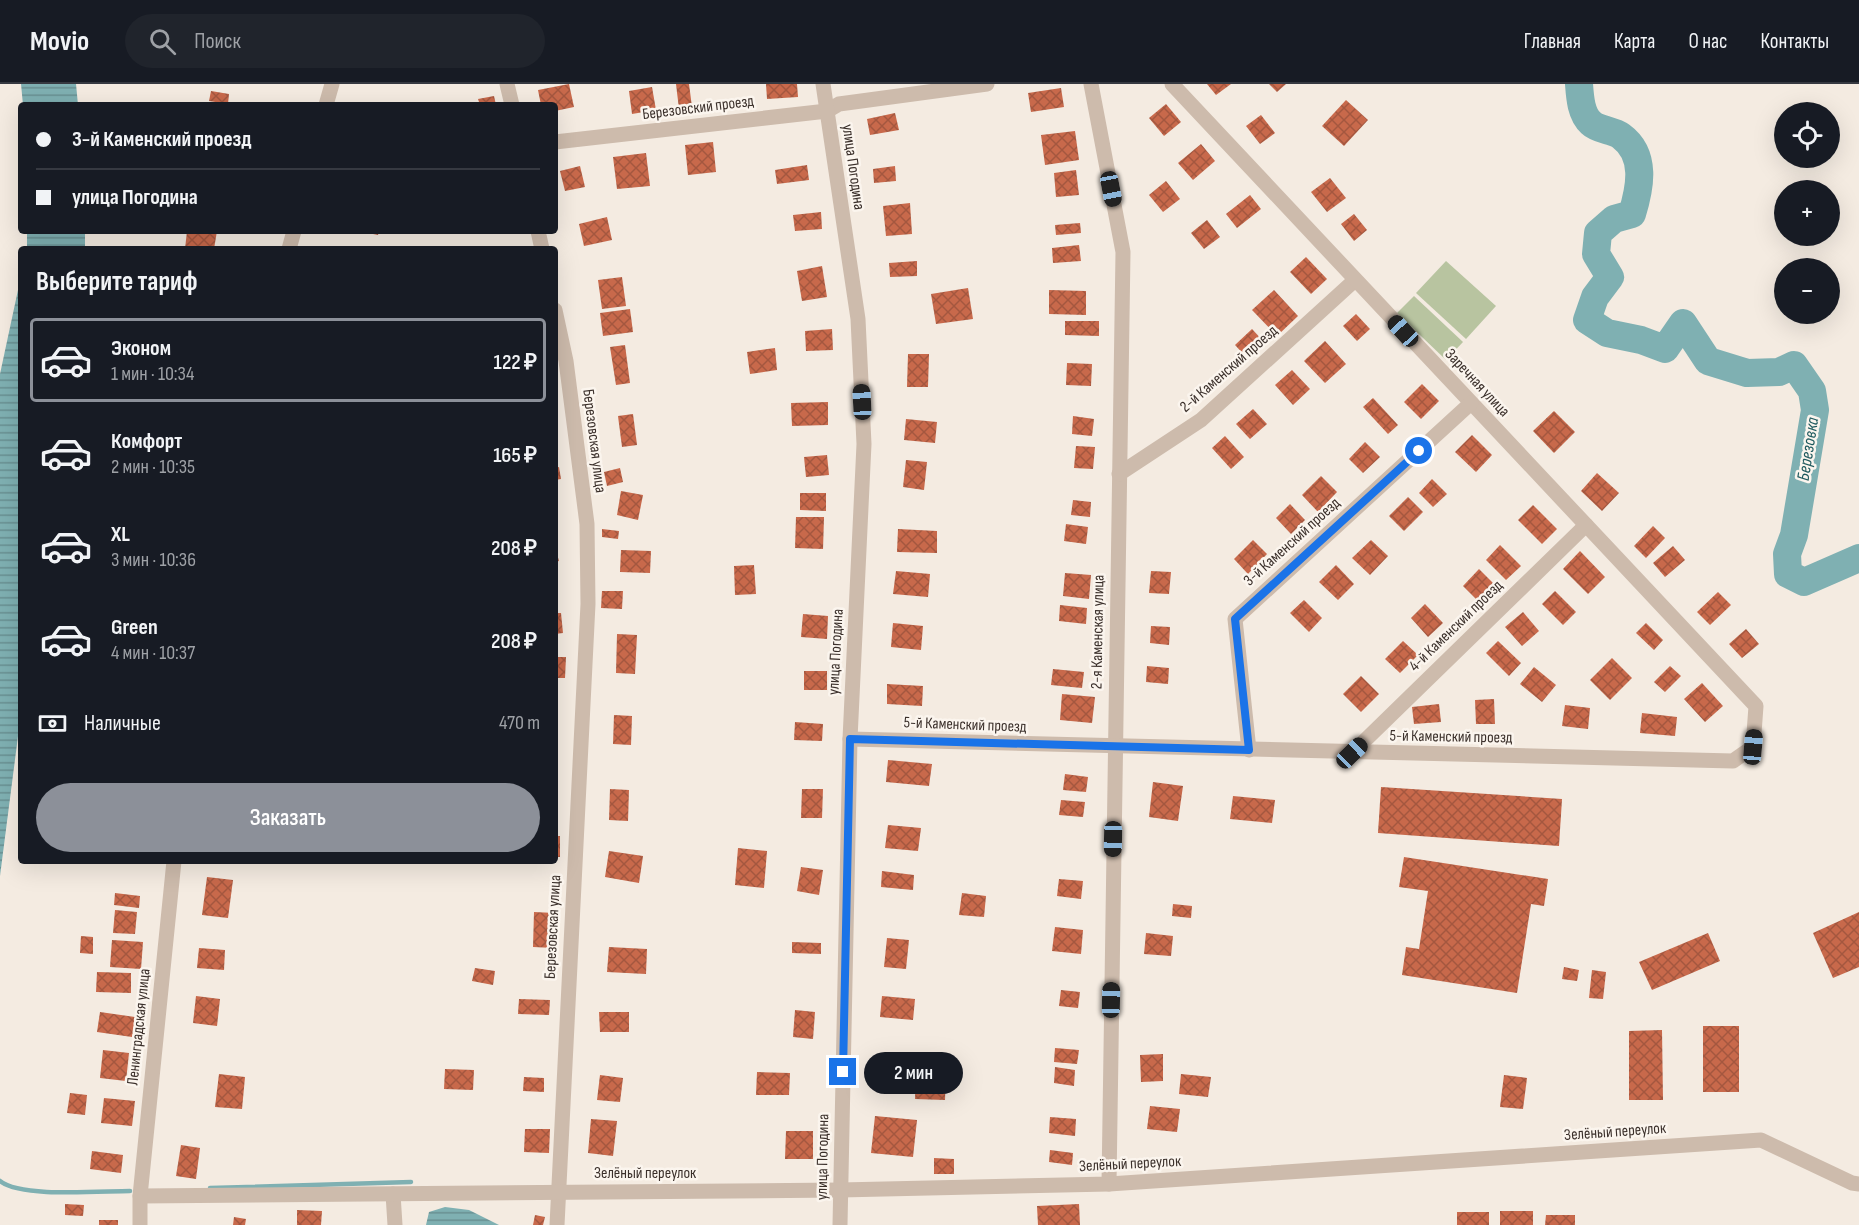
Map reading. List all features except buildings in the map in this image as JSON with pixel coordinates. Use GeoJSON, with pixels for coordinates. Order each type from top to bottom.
{"type":"FeatureCollection","features":[{"type":"Feature","properties":{"kind":"street"},"geometry":{"type":"LineString","coordinates":[[327,102],[332,84]]}},
{"type":"Feature","properties":{"kind":"street"},"geometry":{"type":"LineString","coordinates":[[507,84],[511,102]]}},
{"type":"Feature","properties":{"kind":"street","name":"улица Погодина"},"geometry":{"type":"LineString","coordinates":[[824,84],[858,319],[864,444],[850,739],[840,1225]]}},
{"type":"Feature","properties":{"kind":"street","name":"Березовский проезд"},"geometry":{"type":"LineString","coordinates":[[558,142],[827,111],[839,104],[987,84]]}},
{"type":"Feature","properties":{"kind":"street","name":"2-я Каменская улица"},"geometry":{"type":"LineString","coordinates":[[1091,84],[1124,252],[1114,747],[1109,1184]]}},
{"type":"Feature","properties":{"kind":"street","name":"Заречная улица"},"geometry":{"type":"LineString","coordinates":[[1172,84],[1756,706]]}},
{"type":"Feature","properties":{"kind":"street","name":"2-й Каменский проезд"},"geometry":{"type":"LineString","coordinates":[[1119,474],[1201,420],[1355,280]]}},
{"type":"Feature","properties":{"kind":"street","name":"Березовская улица"},"geometry":{"type":"LineString","coordinates":[[557,1225],[588,604],[587,524],[558,341]]}},
{"type":"Feature","properties":{"kind":"street","name":"3-й Каменский проезд"},"geometry":{"type":"LineString","coordinates":[[1249,750],[1235,619],[1472,403]]}},
{"type":"Feature","properties":{"kind":"street","name":"4-й Каменский проезд"},"geometry":{"type":"LineString","coordinates":[[1352,753],[1586,525]]}},
{"type":"Feature","properties":{"kind":"street","name":"5-й Каменский проезд"},"geometry":{"type":"LineString","coordinates":[[850,739],[1732,761],[1753,747],[1756,706]]}},
{"type":"Feature","properties":{"kind":"street","name":"Ленинградская улица"},"geometry":{"type":"LineString","coordinates":[[140,1225],[140,1196],[174,864]]}},
{"type":"Feature","properties":{"kind":"street","name":"Зелёный переулок"},"geometry":{"type":"LineString","coordinates":[[140,1196],[840,1190],[1109,1184],[1761,1140],[1852,1183],[1859,1184]]}},
{"type":"Feature","properties":{"kind":"street"},"geometry":{"type":"LineString","coordinates":[[393,1194],[395,1225]]}},
{"type":"Feature","properties":{"kind":"green space"},"geometry":{"type":"Polygon","coordinates":[[[1446,261],[1496,306],[1466,339],[1416,293],[1446,261]]]}},
{"type":"Feature","properties":{"kind":"green space"},"geometry":{"type":"Polygon","coordinates":[[[1414,296],[1463,342],[1446,360],[1397,313],[1414,296]]]}},
{"type":"Feature","properties":{"kind":"water"},"geometry":{"type":"Polygon","coordinates":[[[21,84],[76,84],[78,102],[23,102],[21,84]]]}},
{"type":"Feature","properties":{"kind":"water"},"geometry":{"type":"Polygon","coordinates":[[[27,234],[85,234],[85,246],[27,246],[27,234]]]}},
{"type":"Feature","properties":{"kind":"water"},"geometry":{"type":"Polygon","coordinates":[[[18,290],[18,736],[0,876],[0,374],[18,290]]]}},
{"type":"Feature","properties":{"kind":"water"},"geometry":{"type":"Polygon","coordinates":[[[445,1207],[469,1210],[499,1225],[426,1225],[429,1212],[445,1207]]]}},
{"type":"Feature","properties":{"kind":"waterway","name":"Березовка"},"geometry":{"type":"LineString","coordinates":[[1579,84],[1585,115],[1591,123],[1618,134],[1629,144],[1635,153],[1639,172],[1639,183],[1632,214],[1614,219],[1598,233],[1596,254],[1610,277],[1595,297],[1587,320],[1607,333],[1641,340],[1665,349],[1683,323],[1708,361],[1747,373],[1779,372],[1794,365],[1812,391],[1815,410],[1794,535],[1787,554],[1788,574],[1804,582],[1859,558]]}},
{"type":"Feature","properties":{"kind":"waterway"},"geometry":{"type":"LineString","coordinates":[[0,1181],[25,1190],[42,1192],[130,1191]]}},
{"type":"Feature","properties":{"kind":"waterway"},"geometry":{"type":"LineString","coordinates":[[210,1188],[411,1182]]}},
{"type":"Feature","properties":{"kind":"route"},"geometry":{"type":"LineString","coordinates":[[843,1072],[850,739],[1249,750],[1235,619],[1419,451]]}}]}
